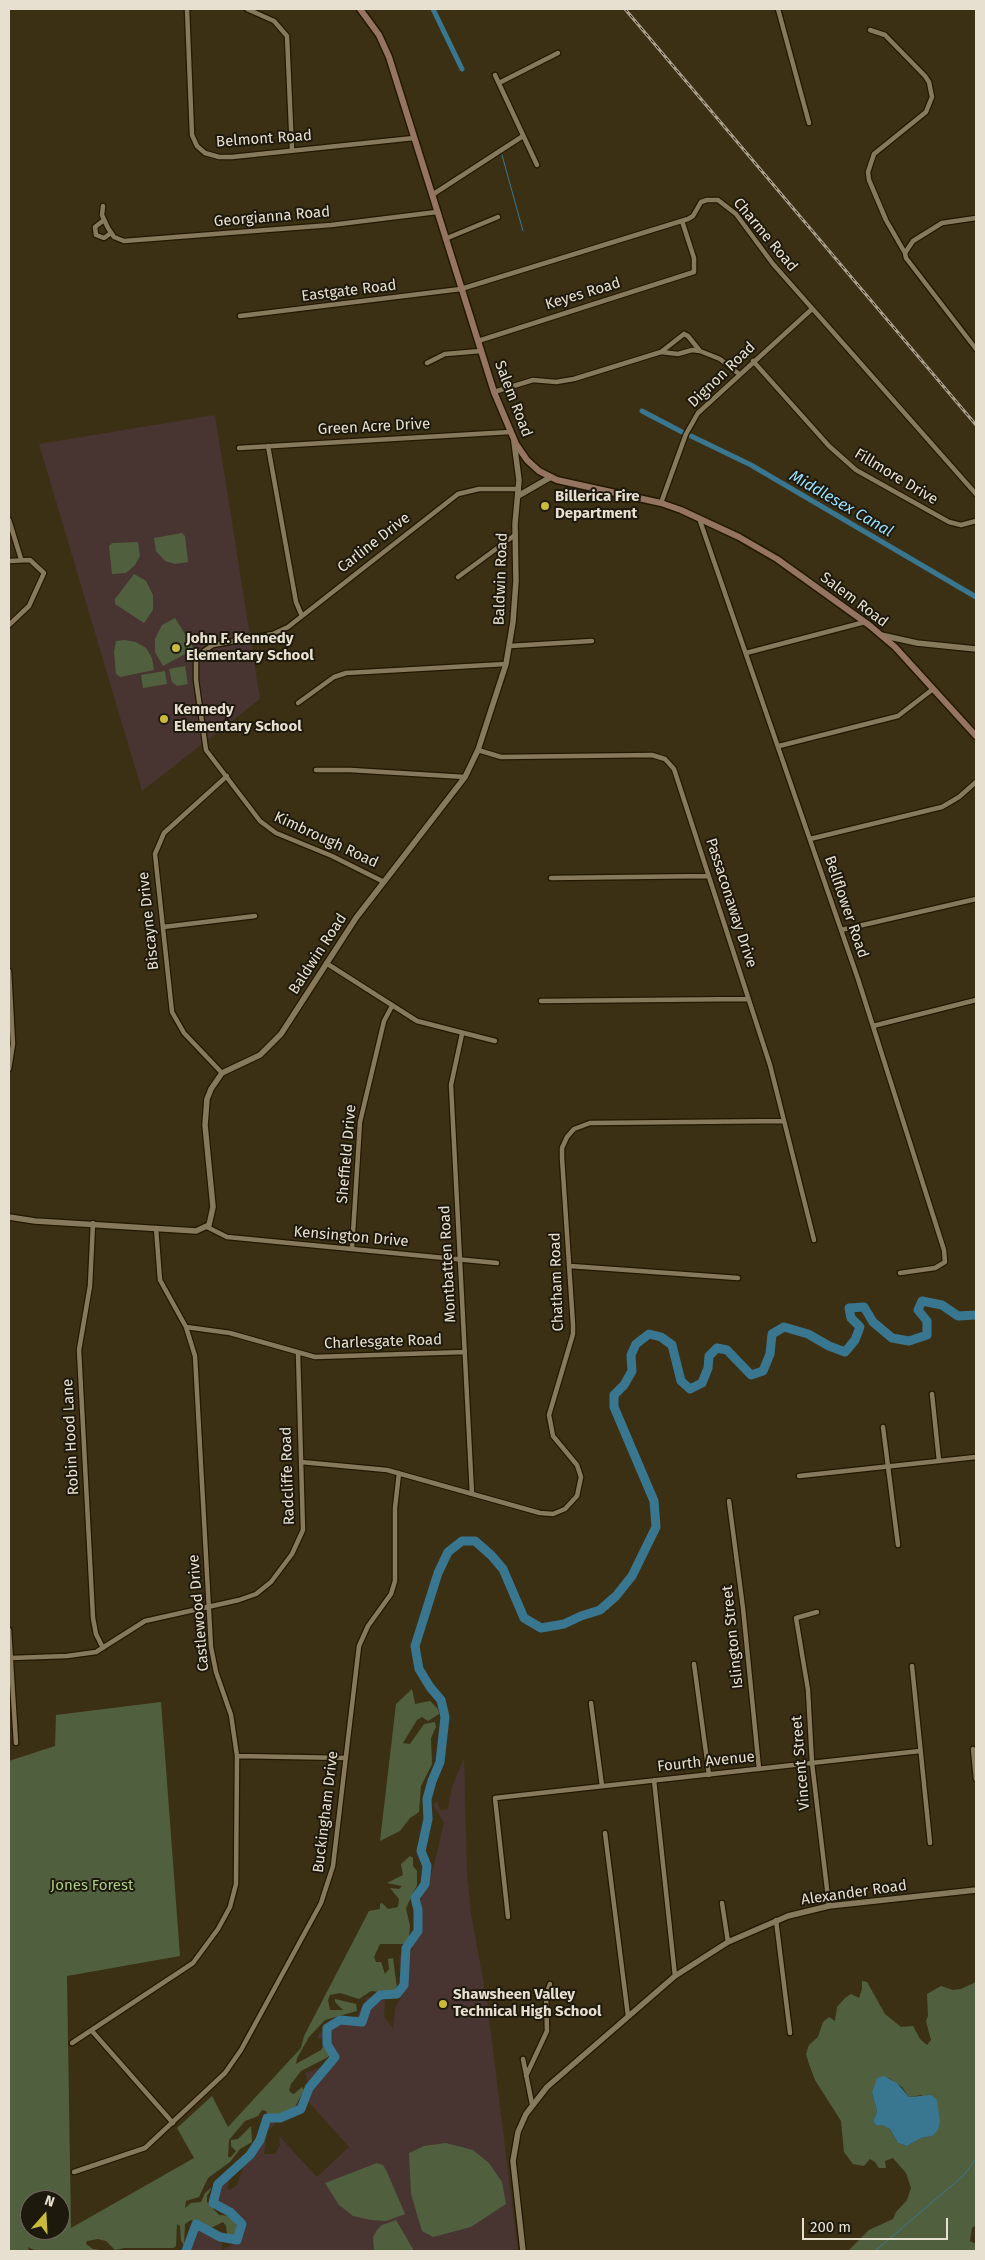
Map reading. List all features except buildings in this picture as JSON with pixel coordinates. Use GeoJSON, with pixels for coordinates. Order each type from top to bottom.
{"type":"FeatureCollection","features":[{"type":"Feature","properties":{"kind":"main road","name":"Salem Road"},"geometry":{"type":"LineString","coordinates":[[360,9],[385,46],[494,392],[511,433],[527,460],[551,477],[661,503],[699,518],[777,559],[881,635],[976,736]]}},
{"type":"Feature","properties":{"kind":"street","name":"Belmont Road"},"geometry":{"type":"LineString","coordinates":[[188,9],[192,135],[198,146],[209,155],[225,157],[414,138]]}},
{"type":"Feature","properties":{"kind":"street"},"geometry":{"type":"LineString","coordinates":[[247,9],[274,21],[287,36],[292,150]]}},
{"type":"Feature","properties":{"kind":"street"},"geometry":{"type":"LineString","coordinates":[[778,9],[810,123]]}},
{"type":"Feature","properties":{"kind":"street"},"geometry":{"type":"LineString","coordinates":[[870,30],[885,35],[925,76],[931,89],[932,97],[926,112],[874,154],[868,172],[886,220],[906,258],[976,349]]}},
{"type":"Feature","properties":{"kind":"street"},"geometry":{"type":"LineString","coordinates":[[499,83],[558,53]]}},
{"type":"Feature","properties":{"kind":"street"},"geometry":{"type":"LineString","coordinates":[[495,75],[537,165]]}},
{"type":"Feature","properties":{"kind":"street"},"geometry":{"type":"LineString","coordinates":[[432,195],[523,136]]}},
{"type":"Feature","properties":{"kind":"street","name":"Charme Road"},"geometry":{"type":"LineString","coordinates":[[462,290],[682,221],[693,216],[704,200],[714,199],[721,201],[736,214],[772,264],[976,494]]}},
{"type":"Feature","properties":{"kind":"street","name":"Georgianna Road"},"geometry":{"type":"LineString","coordinates":[[103,206],[104,220],[112,233],[124,241],[332,225],[437,212]]}},
{"type":"Feature","properties":{"kind":"street"},"geometry":{"type":"LineString","coordinates":[[446,239],[498,217]]}},
{"type":"Feature","properties":{"kind":"street"},"geometry":{"type":"LineString","coordinates":[[905,253],[913,241],[942,223],[976,218]]}},
{"type":"Feature","properties":{"kind":"street","name":"Georgianna Road"},"geometry":{"type":"LineString","coordinates":[[104,220],[96,227],[96,235],[104,238],[112,233]]}},
{"type":"Feature","properties":{"kind":"street","name":"Keyes Road"},"geometry":{"type":"LineString","coordinates":[[478,341],[695,270],[693,252],[682,221]]}},
{"type":"Feature","properties":{"kind":"street","name":"Eastgate Road"},"geometry":{"type":"LineString","coordinates":[[240,316],[462,290]]}},
{"type":"Feature","properties":{"kind":"street","name":"Dignon Road"},"geometry":{"type":"LineString","coordinates":[[661,503],[690,426],[708,402],[812,309]]}},
{"type":"Feature","properties":{"kind":"street"},"geometry":{"type":"LineString","coordinates":[[494,392],[533,380],[556,382],[574,379],[662,352],[684,334],[689,337],[700,351]]}},
{"type":"Feature","properties":{"kind":"street"},"geometry":{"type":"LineString","coordinates":[[662,352],[678,354],[692,350],[700,351],[720,359],[739,374]]}},
{"type":"Feature","properties":{"kind":"street"},"geometry":{"type":"LineString","coordinates":[[427,363],[445,354],[481,351]]}},
{"type":"Feature","properties":{"kind":"street","name":"Fillmore Drive"},"geometry":{"type":"LineString","coordinates":[[754,361],[829,446],[856,470],[950,522],[962,525],[976,521]]}},
{"type":"Feature","properties":{"kind":"street","name":"Green Acre Drive"},"geometry":{"type":"LineString","coordinates":[[239,448],[511,433]]}},
{"type":"Feature","properties":{"kind":"street","name":"Baldwin Road"},"geometry":{"type":"LineString","coordinates":[[222,1073],[255,1058],[272,1044],[287,1025],[326,963],[384,882],[465,777],[478,750],[510,646],[516,581],[515,535],[519,489],[518,460],[511,433]]}},
{"type":"Feature","properties":{"kind":"street"},"geometry":{"type":"LineString","coordinates":[[268,446],[296,602],[302,616]]}},
{"type":"Feature","properties":{"kind":"street"},"geometry":{"type":"LineString","coordinates":[[518,496],[551,477]]}},
{"type":"Feature","properties":{"kind":"street","name":"Carline Drive"},"geometry":{"type":"LineString","coordinates":[[250,637],[278,632],[302,616],[455,495],[472,490],[519,489]]}},
{"type":"Feature","properties":{"kind":"street","name":"Bellflower Road"},"geometry":{"type":"LineString","coordinates":[[699,518],[841,930],[944,1250],[945,1262],[935,1268],[900,1273]]}},
{"type":"Feature","properties":{"kind":"street"},"geometry":{"type":"LineString","coordinates":[[9,520],[20,559]]}},
{"type":"Feature","properties":{"kind":"street"},"geometry":{"type":"LineString","coordinates":[[458,577],[515,535]]}},
{"type":"Feature","properties":{"kind":"street"},"geometry":{"type":"LineString","coordinates":[[9,561],[20,559],[36,564],[42,569],[44,576],[29,606],[9,625]]}},
{"type":"Feature","properties":{"kind":"street"},"geometry":{"type":"LineString","coordinates":[[746,654],[865,622]]}},
{"type":"Feature","properties":{"kind":"street"},"geometry":{"type":"LineString","coordinates":[[881,635],[917,643],[976,649]]}},
{"type":"Feature","properties":{"kind":"street","name":"Kimbrough Road"},"geometry":{"type":"LineString","coordinates":[[250,637],[208,648],[199,656],[195,665],[206,748],[260,821],[271,831],[342,861],[384,882]]}},
{"type":"Feature","properties":{"kind":"street"},"geometry":{"type":"LineString","coordinates":[[510,646],[592,641]]}},
{"type":"Feature","properties":{"kind":"street"},"geometry":{"type":"LineString","coordinates":[[298,703],[334,677],[346,673],[506,664]]}},
{"type":"Feature","properties":{"kind":"street"},"geometry":{"type":"LineString","coordinates":[[779,746],[898,716],[933,689]]}},
{"type":"Feature","properties":{"kind":"street","name":"Passaconaway Drive"},"geometry":{"type":"LineString","coordinates":[[478,750],[501,757],[645,755],[665,760],[674,769],[770,1065],[814,1240]]}},
{"type":"Feature","properties":{"kind":"street"},"geometry":{"type":"LineString","coordinates":[[316,770],[350,770],[465,777]]}},
{"type":"Feature","properties":{"kind":"street","name":"Biscayne Drive"},"geometry":{"type":"LineString","coordinates":[[222,1073],[184,1033],[176,1020],[171,1004],[156,864],[157,846],[168,829],[227,776]]}},
{"type":"Feature","properties":{"kind":"street"},"geometry":{"type":"LineString","coordinates":[[810,839],[942,806],[959,796],[976,782]]}},
{"type":"Feature","properties":{"kind":"street"},"geometry":{"type":"LineString","coordinates":[[551,878],[708,876]]}},
{"type":"Feature","properties":{"kind":"street"},"geometry":{"type":"LineString","coordinates":[[841,930],[976,899]]}},
{"type":"Feature","properties":{"kind":"street"},"geometry":{"type":"LineString","coordinates":[[163,927],[255,916]]}},
{"type":"Feature","properties":{"kind":"street"},"geometry":{"type":"LineString","coordinates":[[326,963],[417,1021],[495,1041]]}},
{"type":"Feature","properties":{"kind":"street"},"geometry":{"type":"LineString","coordinates":[[9,971],[13,1044],[9,1069]]}},
{"type":"Feature","properties":{"kind":"street"},"geometry":{"type":"LineString","coordinates":[[541,1001],[748,999]]}},
{"type":"Feature","properties":{"kind":"street"},"geometry":{"type":"LineString","coordinates":[[873,1026],[976,1000]]}},
{"type":"Feature","properties":{"kind":"street","name":"Sheffield Drive"},"geometry":{"type":"LineString","coordinates":[[352,1249],[360,1122],[384,1021],[392,1006]]}},
{"type":"Feature","properties":{"kind":"street","name":"Montbatten Road"},"geometry":{"type":"LineString","coordinates":[[462,1034],[451,1085],[472,1494]]}},
{"type":"Feature","properties":{"kind":"street"},"geometry":{"type":"LineString","coordinates":[[9,1217],[38,1221],[196,1231],[207,1227],[212,1220],[213,1207],[206,1136],[206,1105],[210,1089],[222,1073]]}},
{"type":"Feature","properties":{"kind":"street","name":"Chatham Road"},"geometry":{"type":"LineString","coordinates":[[301,1462],[363,1466],[399,1473],[546,1514],[565,1509],[577,1496],[581,1484],[579,1471],[573,1460],[556,1441],[549,1420],[551,1403],[573,1334],[562,1153],[564,1142],[574,1129],[584,1124],[595,1123],[784,1122]]}},
{"type":"Feature","properties":{"kind":"street","name":"Robin Hood Lane"},"geometry":{"type":"LineString","coordinates":[[92,1223],[90,1286],[79,1339],[79,1350],[93,1618],[96,1634],[103,1648]]}},
{"type":"Feature","properties":{"kind":"street","name":"Kensington Drive"},"geometry":{"type":"LineString","coordinates":[[207,1227],[227,1237],[497,1263]]}},
{"type":"Feature","properties":{"kind":"street","name":"Castlewood Drive"},"geometry":{"type":"LineString","coordinates":[[72,2043],[193,1963],[210,1942],[222,1922],[230,1907],[236,1884],[237,1756],[231,1715],[213,1661],[208,1607],[195,1356],[186,1327],[160,1280],[156,1228]]}},
{"type":"Feature","properties":{"kind":"street"},"geometry":{"type":"LineString","coordinates":[[570,1266],[738,1278]]}},
{"type":"Feature","properties":{"kind":"street","name":"Charlesgate Road"},"geometry":{"type":"LineString","coordinates":[[186,1327],[230,1332],[298,1353],[332,1358],[465,1352]]}},
{"type":"Feature","properties":{"kind":"street","name":"Radcliffe Road"},"geometry":{"type":"LineString","coordinates":[[11,1658],[86,1654],[103,1648],[130,1629],[145,1622],[256,1594],[270,1582],[292,1554],[303,1530],[298,1353]]}},
{"type":"Feature","properties":{"kind":"street"},"geometry":{"type":"LineString","coordinates":[[932,1394],[940,1461]]}},
{"type":"Feature","properties":{"kind":"street"},"geometry":{"type":"LineString","coordinates":[[883,1427],[898,1545]]}},
{"type":"Feature","properties":{"kind":"street"},"geometry":{"type":"LineString","coordinates":[[799,1476],[976,1457]]}},
{"type":"Feature","properties":{"kind":"street","name":"Buckingham Drive"},"geometry":{"type":"LineString","coordinates":[[74,2172],[145,2148],[232,2065],[321,1903],[331,1876],[359,1646],[368,1626],[391,1594],[395,1581],[395,1508],[399,1473]]}},
{"type":"Feature","properties":{"kind":"street","name":"Islington Street"},"geometry":{"type":"LineString","coordinates":[[729,1501],[743,1608],[759,1769]]}},
{"type":"Feature","properties":{"kind":"street","name":"Vincent Street"},"geometry":{"type":"LineString","coordinates":[[817,1612],[796,1618],[808,1690],[812,1763],[829,1906]]}},
{"type":"Feature","properties":{"kind":"street"},"geometry":{"type":"LineString","coordinates":[[9,1630],[16,1743]]}},
{"type":"Feature","properties":{"kind":"street"},"geometry":{"type":"LineString","coordinates":[[694,1664],[709,1774]]}},
{"type":"Feature","properties":{"kind":"street"},"geometry":{"type":"LineString","coordinates":[[912,1666],[930,1842]]}},
{"type":"Feature","properties":{"kind":"street"},"geometry":{"type":"LineString","coordinates":[[591,1703],[602,1786]]}},
{"type":"Feature","properties":{"kind":"street"},"geometry":{"type":"LineString","coordinates":[[9,1724],[15,1723]]}},
{"type":"Feature","properties":{"kind":"street"},"geometry":{"type":"LineString","coordinates":[[973,1749],[976,1779]]}},
{"type":"Feature","properties":{"kind":"street","name":"Fourth Avenue"},"geometry":{"type":"LineString","coordinates":[[508,1917],[495,1798],[920,1751]]}},
{"type":"Feature","properties":{"kind":"street"},"geometry":{"type":"LineString","coordinates":[[237,1756],[346,1758]]}},
{"type":"Feature","properties":{"kind":"street"},"geometry":{"type":"LineString","coordinates":[[654,1780],[675,1976]]}},
{"type":"Feature","properties":{"kind":"street"},"geometry":{"type":"LineString","coordinates":[[605,1833],[628,2016]]}},
{"type":"Feature","properties":{"kind":"street","name":"Alexander Road"},"geometry":{"type":"LineString","coordinates":[[523,2251],[513,2161],[518,2132],[532,2104],[552,2082],[675,1976],[728,1942],[775,1920],[829,1906],[976,1890]]}},
{"type":"Feature","properties":{"kind":"street"},"geometry":{"type":"LineString","coordinates":[[722,1903],[728,1942]]}},
{"type":"Feature","properties":{"kind":"street"},"geometry":{"type":"LineString","coordinates":[[775,1920],[790,2033]]}},
{"type":"Feature","properties":{"kind":"street"},"geometry":{"type":"LineString","coordinates":[[526,2076],[547,2031],[546,1995],[550,1984]]}},
{"type":"Feature","properties":{"kind":"street"},"geometry":{"type":"LineString","coordinates":[[92,2031],[173,2123]]}},
{"type":"Feature","properties":{"kind":"street"},"geometry":{"type":"LineString","coordinates":[[523,2059],[532,2104]]}},
{"type":"Feature","properties":{"kind":"shaded area","name":"John F. Kennedy Elementary School"},"geometry":{"type":"Polygon","coordinates":[[[215,415],[260,699],[142,791],[39,444],[215,415]]]}},
{"type":"Feature","properties":{"kind":"shaded area","name":"Shawsheen Valley Technical High School"},"geometry":{"type":"Polygon","coordinates":[[[464,1758],[467,1873],[471,1913],[487,2002],[518,2251],[190,2251],[188,2235],[193,2225],[213,2234],[222,2231],[222,2250],[236,2243],[240,2238],[241,2225],[236,2212],[218,2209],[211,2195],[212,2193],[218,2195],[220,2177],[241,2158],[241,2165],[230,2177],[227,2189],[230,2190],[237,2185],[245,2162],[258,2143],[258,2131],[262,2125],[273,2121],[276,2122],[267,2133],[264,2154],[275,2154],[280,2145],[279,2136],[317,2177],[349,2147],[306,2099],[309,2087],[305,2073],[319,2068],[319,2079],[322,2080],[336,2049],[324,2039],[318,2038],[318,2035],[329,2025],[356,2018],[367,1997],[378,1996],[385,2000],[384,2017],[393,2028],[395,2009],[405,1989],[399,1957],[403,1954],[408,1958],[412,1950],[421,1899],[433,1869],[444,1823],[433,1805],[437,1801],[440,1810],[448,1809],[452,1787],[464,1758]]]}},
{"type":"Feature","properties":{"kind":"green space"},"geometry":{"type":"Polygon","coordinates":[[[182,533],[185,536],[188,562],[175,564],[165,561],[156,551],[154,538],[182,533]]]}},
{"type":"Feature","properties":{"kind":"green space"},"geometry":{"type":"Polygon","coordinates":[[[138,542],[140,556],[135,565],[126,573],[112,574],[109,546],[112,543],[138,542]]]}},
{"type":"Feature","properties":{"kind":"green space"},"geometry":{"type":"Polygon","coordinates":[[[134,574],[146,581],[153,595],[153,610],[144,623],[115,604],[115,599],[134,574]]]}},
{"type":"Feature","properties":{"kind":"green space"},"geometry":{"type":"Polygon","coordinates":[[[175,618],[193,647],[191,651],[163,666],[155,652],[155,639],[162,625],[175,618]]]}},
{"type":"Feature","properties":{"kind":"green space"},"geometry":{"type":"Polygon","coordinates":[[[116,641],[136,642],[146,648],[152,658],[154,670],[120,677],[116,674],[114,652],[116,641]]]}},
{"type":"Feature","properties":{"kind":"green space"},"geometry":{"type":"Polygon","coordinates":[[[185,666],[188,684],[177,686],[172,682],[169,669],[185,666]]]}},
{"type":"Feature","properties":{"kind":"green space"},"geometry":{"type":"Polygon","coordinates":[[[165,671],[167,684],[143,688],[141,675],[165,671]]]}},
{"type":"Feature","properties":{"kind":"green space"},"geometry":{"type":"Polygon","coordinates":[[[412,1689],[415,1704],[430,1701],[438,1709],[439,1714],[428,1721],[422,1717],[417,1720],[403,1743],[410,1744],[424,1724],[435,1722],[436,1727],[431,1738],[432,1764],[421,1786],[419,1812],[410,1818],[400,1831],[380,1841],[396,1704],[412,1689]]]}},
{"type":"Feature","properties":{"kind":"green space","name":"Jones Forest"},"geometry":{"type":"Polygon","coordinates":[[[161,1702],[180,1956],[67,1976],[71,2228],[194,2158],[177,2128],[212,2096],[228,2127],[301,2048],[304,2036],[369,1911],[380,1909],[380,1904],[382,1903],[388,1909],[398,1907],[399,1899],[390,1888],[399,1889],[402,1886],[387,1883],[403,1875],[401,1864],[410,1856],[413,1858],[413,1866],[417,1871],[417,1885],[406,1908],[410,1926],[409,1939],[404,1944],[380,1944],[374,1957],[376,1962],[381,1962],[385,1974],[389,1969],[388,1959],[393,1958],[397,1989],[391,1993],[371,1991],[359,1999],[340,1993],[330,1995],[328,2000],[330,2010],[343,2010],[335,2002],[335,1999],[356,2004],[357,2011],[325,2020],[309,2037],[297,2058],[296,2064],[321,2050],[324,2045],[330,2050],[330,2054],[328,2057],[301,2071],[291,2084],[289,2090],[291,2093],[294,2094],[302,2087],[304,2090],[293,2111],[288,2115],[283,2112],[280,2115],[269,2116],[266,2111],[262,2110],[258,2116],[245,2121],[229,2140],[228,2157],[231,2157],[236,2151],[231,2146],[231,2140],[238,2139],[251,2126],[252,2142],[240,2149],[230,2162],[208,2178],[199,2197],[186,2201],[185,2208],[191,2203],[201,2202],[205,2193],[212,2187],[207,2196],[207,2202],[219,2215],[231,2216],[238,2228],[234,2236],[228,2240],[226,2226],[223,2222],[211,2228],[191,2220],[185,2224],[184,2245],[181,2241],[180,2226],[177,2224],[176,2246],[173,2248],[124,2248],[115,2250],[106,2241],[98,2239],[87,2241],[86,2244],[93,2249],[108,2251],[36,2251],[28,2247],[29,2251],[9,2251],[9,1761],[55,1746],[56,1715],[161,1702]]]}},
{"type":"Feature","properties":{"kind":"green space"},"geometry":{"type":"Polygon","coordinates":[[[862,1981],[867,1982],[885,2014],[901,2027],[913,2026],[920,2039],[927,2045],[931,2040],[926,2021],[928,2016],[927,1994],[941,1986],[953,1990],[961,1989],[976,1982],[976,2225],[972,2228],[970,2241],[976,2244],[976,2251],[848,2251],[869,2230],[893,2219],[896,2212],[907,2200],[911,2188],[906,2173],[893,2158],[885,2161],[886,2168],[879,2168],[870,2159],[864,2166],[853,2164],[844,2152],[841,2121],[815,2080],[806,2054],[809,2045],[818,2037],[823,2022],[829,2017],[835,2021],[837,2007],[851,1994],[859,1998],[862,1981]],[[889,2078],[872,2093],[877,2111],[873,2122],[877,2126],[882,2125],[890,2129],[898,2143],[907,2146],[921,2138],[932,2136],[922,2095],[909,2097],[902,2087],[889,2078]]]}},
{"type":"Feature","properties":{"kind":"green space"},"geometry":{"type":"Polygon","coordinates":[[[446,2143],[473,2150],[489,2163],[502,2182],[506,2204],[471,2227],[433,2237],[422,2231],[411,2194],[409,2153],[424,2146],[446,2143]]]}},
{"type":"Feature","properties":{"kind":"green space"},"geometry":{"type":"Polygon","coordinates":[[[377,2163],[383,2165],[387,2172],[405,2214],[386,2221],[353,2216],[339,2205],[325,2183],[377,2163]]]}},
{"type":"Feature","properties":{"kind":"green space"},"geometry":{"type":"Polygon","coordinates":[[[396,2220],[413,2249],[412,2251],[374,2251],[373,2237],[377,2230],[382,2225],[396,2220]]]}},
{"type":"Feature","properties":{"kind":"water"},"geometry":{"type":"Polygon","coordinates":[[[884,2076],[897,2083],[909,2097],[931,2095],[937,2100],[940,2122],[938,2130],[932,2136],[921,2138],[907,2146],[898,2143],[890,2129],[882,2125],[877,2126],[873,2122],[877,2111],[872,2093],[877,2078],[884,2076]]]}},
{"type":"Feature","properties":{"kind":"waterway","name":"Middlesex Canal"},"geometry":{"type":"LineString","coordinates":[[433,9],[462,69]]}},
{"type":"Feature","properties":{"kind":"waterway"},"geometry":{"type":"LineString","coordinates":[[502,155],[523,231]]}},
{"type":"Feature","properties":{"kind":"waterway","name":"Middlesex Canal"},"geometry":{"type":"LineString","coordinates":[[642,411],[682,432]]}},
{"type":"Feature","properties":{"kind":"waterway","name":"Middlesex Canal"},"geometry":{"type":"LineString","coordinates":[[691,436],[751,465],[976,597]]}},
{"type":"Feature","properties":{"kind":"waterway"},"geometry":{"type":"LineString","coordinates":[[186,2251],[196,2224],[220,2237],[237,2240],[242,2224],[230,2212],[213,2203],[218,2184],[250,2155],[260,2140],[267,2118],[280,2118],[301,2109],[309,2088],[335,2057],[327,2044],[327,2028],[340,2020],[362,2022],[367,2007],[380,1995],[397,1994],[404,1985],[406,1948],[418,1931],[418,1910],[415,1898],[425,1884],[427,1866],[421,1851],[428,1819],[427,1799],[440,1762],[445,1717],[441,1700],[419,1669],[415,1646],[438,1573],[448,1552],[462,1541],[475,1541],[503,1569],[524,1618],[541,1628],[564,1624],[600,1610],[616,1596],[632,1576],[656,1527],[654,1501],[614,1407],[614,1395],[624,1385],[632,1371],[631,1355],[636,1344],[649,1334],[661,1337],[672,1345],[681,1381],[690,1389],[702,1383],[708,1368],[709,1356],[717,1348],[727,1350],[751,1375],[763,1371],[770,1354],[772,1334],[784,1327],[808,1334],[829,1346],[845,1352],[855,1340],[860,1327],[851,1318],[849,1308],[864,1307],[873,1322],[892,1338],[909,1341],[927,1335],[927,1321],[918,1310],[922,1301],[942,1305],[958,1316],[976,1315]]}},
{"type":"Feature","properties":{"kind":"waterway"},"geometry":{"type":"LineString","coordinates":[[875,2251],[963,2176],[976,2159]]}},
{"type":"Feature","properties":{"kind":"railway"},"geometry":{"type":"LineString","coordinates":[[625,9],[976,425]]}},
{"type":"Feature","properties":{"kind":"place","name":"Billerica Fire Department"},"geometry":{"type":"Point","coordinates":[545,506]}},
{"type":"Feature","properties":{"kind":"place","name":"John F. Kennedy Elementary School"},"geometry":{"type":"Point","coordinates":[176,648]}},
{"type":"Feature","properties":{"kind":"place","name":"Kennedy Elementary School"},"geometry":{"type":"Point","coordinates":[164,719]}},
{"type":"Feature","properties":{"kind":"place","name":"Shawsheen Valley Technical High School"},"geometry":{"type":"Point","coordinates":[443,2004]}}]}
